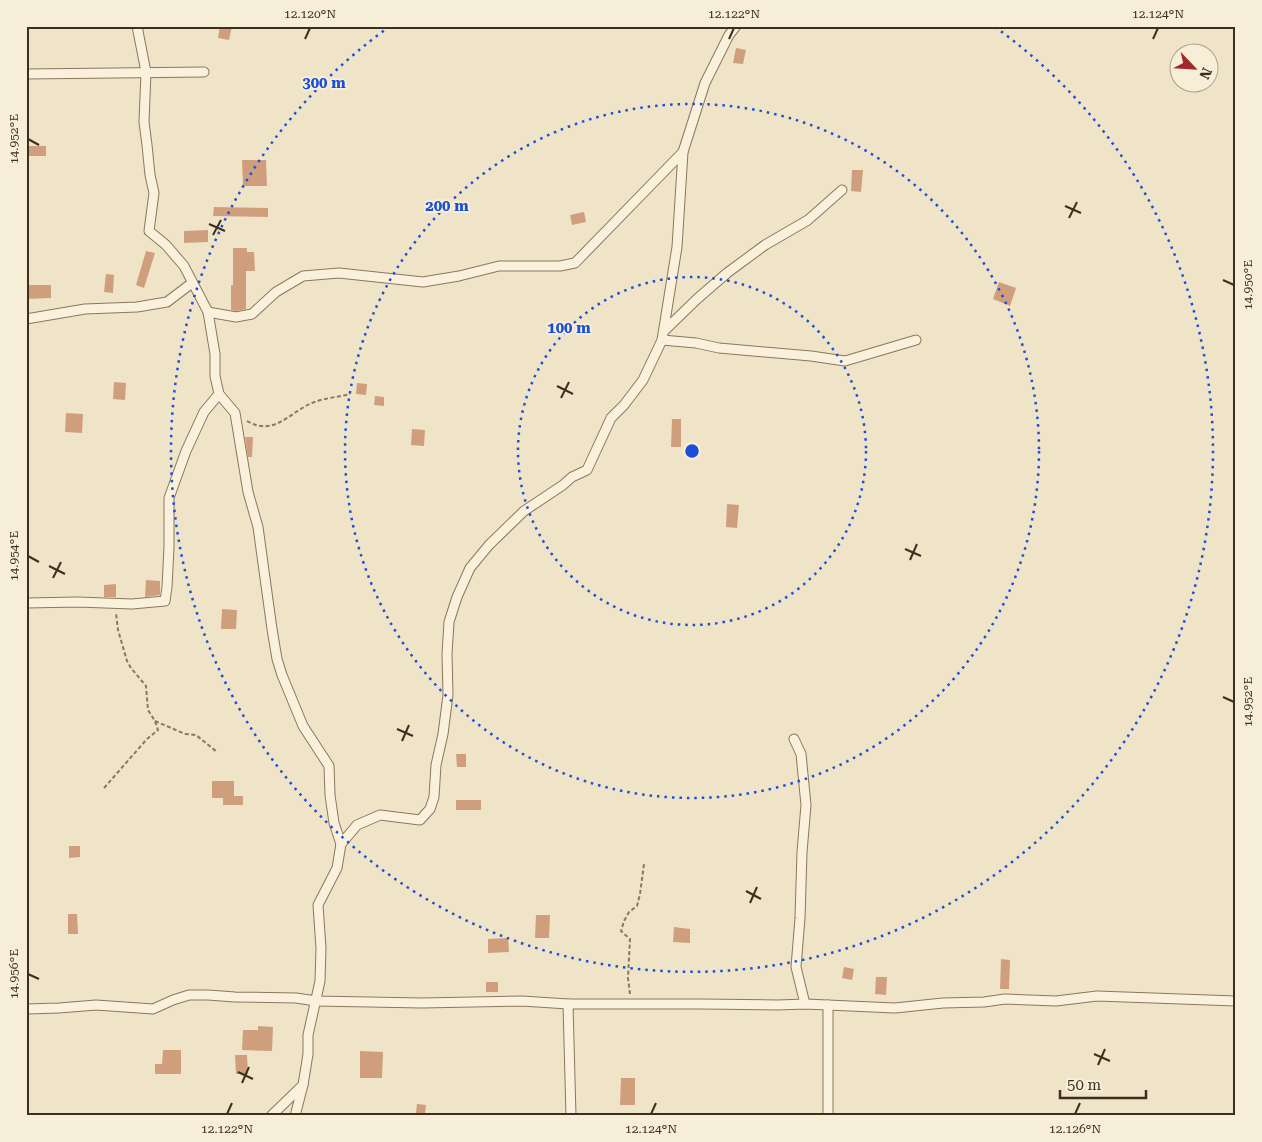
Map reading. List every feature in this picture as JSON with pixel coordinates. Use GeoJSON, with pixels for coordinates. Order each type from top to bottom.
{"type":"FeatureCollection","features":[{"type":"Feature","properties":{"kind":"street"},"geometry":{"type":"LineString","coordinates":[[137,26],[146,72],[144,122],[154,193],[149,231],[184,266],[208,312],[216,354],[215,376],[219,394],[235,413],[248,492],[258,526],[277,659],[303,726],[329,766],[334,824],[341,844],[337,868],[318,905],[321,973],[308,1034],[308,1054],[303,1085],[295,1116]]}},
{"type":"Feature","properties":{"kind":"street"},"geometry":{"type":"LineString","coordinates":[[341,844],[357,825],[380,815],[420,820],[430,809],[434,797],[436,766],[448,696],[447,654],[449,622],[457,597],[470,568],[489,544],[524,511],[572,477],[587,470],[612,418],[642,380],[663,335],[677,247],[683,152],[705,83],[729,35],[736,26]]}},
{"type":"Feature","properties":{"kind":"street"},"geometry":{"type":"LineString","coordinates":[[26,74],[204,72]]}},
{"type":"Feature","properties":{"kind":"street"},"geometry":{"type":"LineString","coordinates":[[208,312],[236,317],[252,314],[276,292],[304,276],[339,273],[423,282],[460,276],[499,266],[560,266],[575,263],[683,152]]}},
{"type":"Feature","properties":{"kind":"street"},"geometry":{"type":"LineString","coordinates":[[663,335],[697,299],[728,273],[765,245],[808,220],[842,190]]}},
{"type":"Feature","properties":{"kind":"street"},"geometry":{"type":"LineString","coordinates":[[26,319],[85,309],[137,307],[167,302],[192,283]]}},
{"type":"Feature","properties":{"kind":"street"},"geometry":{"type":"LineString","coordinates":[[663,335],[719,348],[811,356],[844,361],[916,340]]}},
{"type":"Feature","properties":{"kind":"street"},"geometry":{"type":"LineString","coordinates":[[26,603],[132,604],[165,601],[168,587],[169,498],[186,451],[204,412],[219,394]]}},
{"type":"Feature","properties":{"kind":"street"},"geometry":{"type":"LineString","coordinates":[[794,739],[801,754],[806,805],[796,967],[805,1004]]}},
{"type":"Feature","properties":{"kind":"street"},"geometry":{"type":"LineString","coordinates":[[26,1009],[96,1005],[153,1009],[173,1000],[189,996],[208,995],[296,998],[316,1001],[805,1004],[895,1008],[1005,999],[1056,1001],[1097,996],[1236,1001]]}},
{"type":"Feature","properties":{"kind":"street"},"geometry":{"type":"LineString","coordinates":[[568,1004],[571,1116]]}},
{"type":"Feature","properties":{"kind":"street"},"geometry":{"type":"LineString","coordinates":[[828,1005],[828,1116]]}},
{"type":"Feature","properties":{"kind":"street"},"geometry":{"type":"LineString","coordinates":[[271,1116],[303,1085]]}},
{"type":"Feature","properties":{"kind":"path"},"geometry":{"type":"LineString","coordinates":[[235,413],[252,424],[268,426],[284,420],[311,403],[350,394]]}},
{"type":"Feature","properties":{"kind":"path"},"geometry":{"type":"LineString","coordinates":[[104,788],[147,739],[158,730],[155,720],[148,710],[146,686],[127,661],[118,630],[116,604]]}},
{"type":"Feature","properties":{"kind":"path"},"geometry":{"type":"LineString","coordinates":[[155,720],[185,734],[196,735],[217,752]]}},
{"type":"Feature","properties":{"kind":"path"},"geometry":{"type":"LineString","coordinates":[[632,1004],[628,978],[630,938],[621,931],[629,912],[637,906],[644,864]]}},
{"type":"Feature","properties":{"kind":"building"},"geometry":{"type":"Polygon","coordinates":[[[220,26],[232,26],[229,40],[218,38],[220,26]]]}},
{"type":"Feature","properties":{"kind":"building"},"geometry":{"type":"Polygon","coordinates":[[[736,48],[746,50],[743,64],[733,63],[736,48]]]}},
{"type":"Feature","properties":{"kind":"building"},"geometry":{"type":"Polygon","coordinates":[[[26,146],[46,146],[46,156],[26,156],[26,146]]]}},
{"type":"Feature","properties":{"kind":"building"},"geometry":{"type":"Polygon","coordinates":[[[242,160],[266,160],[267,186],[243,186],[242,160]]]}},
{"type":"Feature","properties":{"kind":"building"},"geometry":{"type":"Polygon","coordinates":[[[852,170],[863,170],[861,192],[851,191],[852,170]]]}},
{"type":"Feature","properties":{"kind":"building"},"geometry":{"type":"Polygon","coordinates":[[[214,207],[268,208],[268,217],[213,216],[214,207]]]}},
{"type":"Feature","properties":{"kind":"building"},"geometry":{"type":"Polygon","coordinates":[[[584,212],[586,222],[572,225],[570,215],[584,212]]]}},
{"type":"Feature","properties":{"kind":"building"},"geometry":{"type":"Polygon","coordinates":[[[208,230],[208,242],[184,243],[184,231],[208,230]]]}},
{"type":"Feature","properties":{"kind":"building"},"geometry":{"type":"Polygon","coordinates":[[[233,248],[247,248],[247,252],[254,252],[255,271],[246,271],[246,309],[236,311],[231,310],[233,248]]]}},
{"type":"Feature","properties":{"kind":"building"},"geometry":{"type":"Polygon","coordinates":[[[146,251],[155,253],[144,288],[136,285],[146,251]]]}},
{"type":"Feature","properties":{"kind":"building"},"geometry":{"type":"Polygon","coordinates":[[[106,274],[114,275],[113,293],[104,292],[106,274]]]}},
{"type":"Feature","properties":{"kind":"building"},"geometry":{"type":"Polygon","coordinates":[[[999,282],[1016,288],[1010,306],[993,299],[999,282]]]}},
{"type":"Feature","properties":{"kind":"building"},"geometry":{"type":"Polygon","coordinates":[[[26,285],[51,285],[51,298],[26,299],[26,285]]]}},
{"type":"Feature","properties":{"kind":"building"},"geometry":{"type":"Polygon","coordinates":[[[114,382],[126,383],[125,400],[113,399],[114,382]]]}},
{"type":"Feature","properties":{"kind":"building"},"geometry":{"type":"Polygon","coordinates":[[[357,383],[367,384],[366,395],[356,394],[357,383]]]}},
{"type":"Feature","properties":{"kind":"building"},"geometry":{"type":"Polygon","coordinates":[[[375,396],[384,397],[384,406],[374,405],[375,396]]]}},
{"type":"Feature","properties":{"kind":"building"},"geometry":{"type":"Polygon","coordinates":[[[66,413],[83,414],[82,433],[65,432],[66,413]]]}},
{"type":"Feature","properties":{"kind":"building"},"geometry":{"type":"Polygon","coordinates":[[[672,419],[681,419],[681,447],[671,447],[672,419]]]}},
{"type":"Feature","properties":{"kind":"building"},"geometry":{"type":"Polygon","coordinates":[[[412,429],[425,430],[424,446],[411,445],[412,429]]]}},
{"type":"Feature","properties":{"kind":"building"},"geometry":{"type":"Polygon","coordinates":[[[245,437],[253,437],[252,457],[248,457],[245,437]]]}},
{"type":"Feature","properties":{"kind":"building"},"geometry":{"type":"Polygon","coordinates":[[[727,504],[739,505],[737,528],[726,527],[727,504]]]}},
{"type":"Feature","properties":{"kind":"building"},"geometry":{"type":"Polygon","coordinates":[[[146,580],[160,581],[160,595],[145,597],[146,580]]]}},
{"type":"Feature","properties":{"kind":"building"},"geometry":{"type":"Polygon","coordinates":[[[116,584],[116,597],[104,597],[104,585],[116,584]]]}},
{"type":"Feature","properties":{"kind":"building"},"geometry":{"type":"Polygon","coordinates":[[[222,609],[237,610],[236,629],[221,629],[222,609]]]}},
{"type":"Feature","properties":{"kind":"building"},"geometry":{"type":"Polygon","coordinates":[[[456,754],[466,754],[466,767],[457,767],[456,754]]]}},
{"type":"Feature","properties":{"kind":"building"},"geometry":{"type":"Polygon","coordinates":[[[212,781],[234,781],[234,796],[243,796],[243,805],[223,805],[223,798],[212,798],[212,781]]]}},
{"type":"Feature","properties":{"kind":"building"},"geometry":{"type":"Polygon","coordinates":[[[456,800],[481,800],[481,810],[456,810],[456,800]]]}},
{"type":"Feature","properties":{"kind":"building"},"geometry":{"type":"Polygon","coordinates":[[[69,846],[80,846],[80,857],[69,858],[69,846]]]}},
{"type":"Feature","properties":{"kind":"building"},"geometry":{"type":"Polygon","coordinates":[[[68,914],[77,914],[78,934],[68,934],[68,914]]]}},
{"type":"Feature","properties":{"kind":"building"},"geometry":{"type":"Polygon","coordinates":[[[536,915],[550,915],[549,938],[535,938],[536,915]]]}},
{"type":"Feature","properties":{"kind":"building"},"geometry":{"type":"Polygon","coordinates":[[[674,927],[690,929],[690,943],[673,942],[674,927]]]}},
{"type":"Feature","properties":{"kind":"building"},"geometry":{"type":"Polygon","coordinates":[[[508,938],[509,952],[488,953],[488,939],[508,938]]]}},
{"type":"Feature","properties":{"kind":"building"},"geometry":{"type":"Polygon","coordinates":[[[1001,959],[1010,960],[1009,989],[1000,989],[1001,959]]]}},
{"type":"Feature","properties":{"kind":"building"},"geometry":{"type":"Polygon","coordinates":[[[844,967],[854,969],[852,980],[842,978],[844,967]]]}},
{"type":"Feature","properties":{"kind":"building"},"geometry":{"type":"Polygon","coordinates":[[[876,977],[887,977],[886,995],[875,994],[876,977]]]}},
{"type":"Feature","properties":{"kind":"building"},"geometry":{"type":"Polygon","coordinates":[[[486,982],[498,982],[498,992],[486,992],[486,982]]]}},
{"type":"Feature","properties":{"kind":"building"},"geometry":{"type":"Polygon","coordinates":[[[258,1026],[273,1027],[272,1051],[242,1050],[243,1030],[258,1030],[258,1026]]]}},
{"type":"Feature","properties":{"kind":"building"},"geometry":{"type":"Polygon","coordinates":[[[163,1050],[181,1050],[181,1074],[155,1074],[155,1064],[162,1064],[163,1050]]]}},
{"type":"Feature","properties":{"kind":"building"},"geometry":{"type":"Polygon","coordinates":[[[360,1051],[383,1052],[382,1078],[360,1078],[360,1051]]]}},
{"type":"Feature","properties":{"kind":"building"},"geometry":{"type":"Polygon","coordinates":[[[235,1055],[247,1055],[248,1074],[236,1074],[235,1055]]]}},
{"type":"Feature","properties":{"kind":"building"},"geometry":{"type":"Polygon","coordinates":[[[621,1078],[635,1078],[635,1105],[620,1105],[621,1078]]]}},
{"type":"Feature","properties":{"kind":"building"},"geometry":{"type":"Polygon","coordinates":[[[417,1104],[426,1105],[425,1114],[416,1113],[417,1104]]]}}]}
